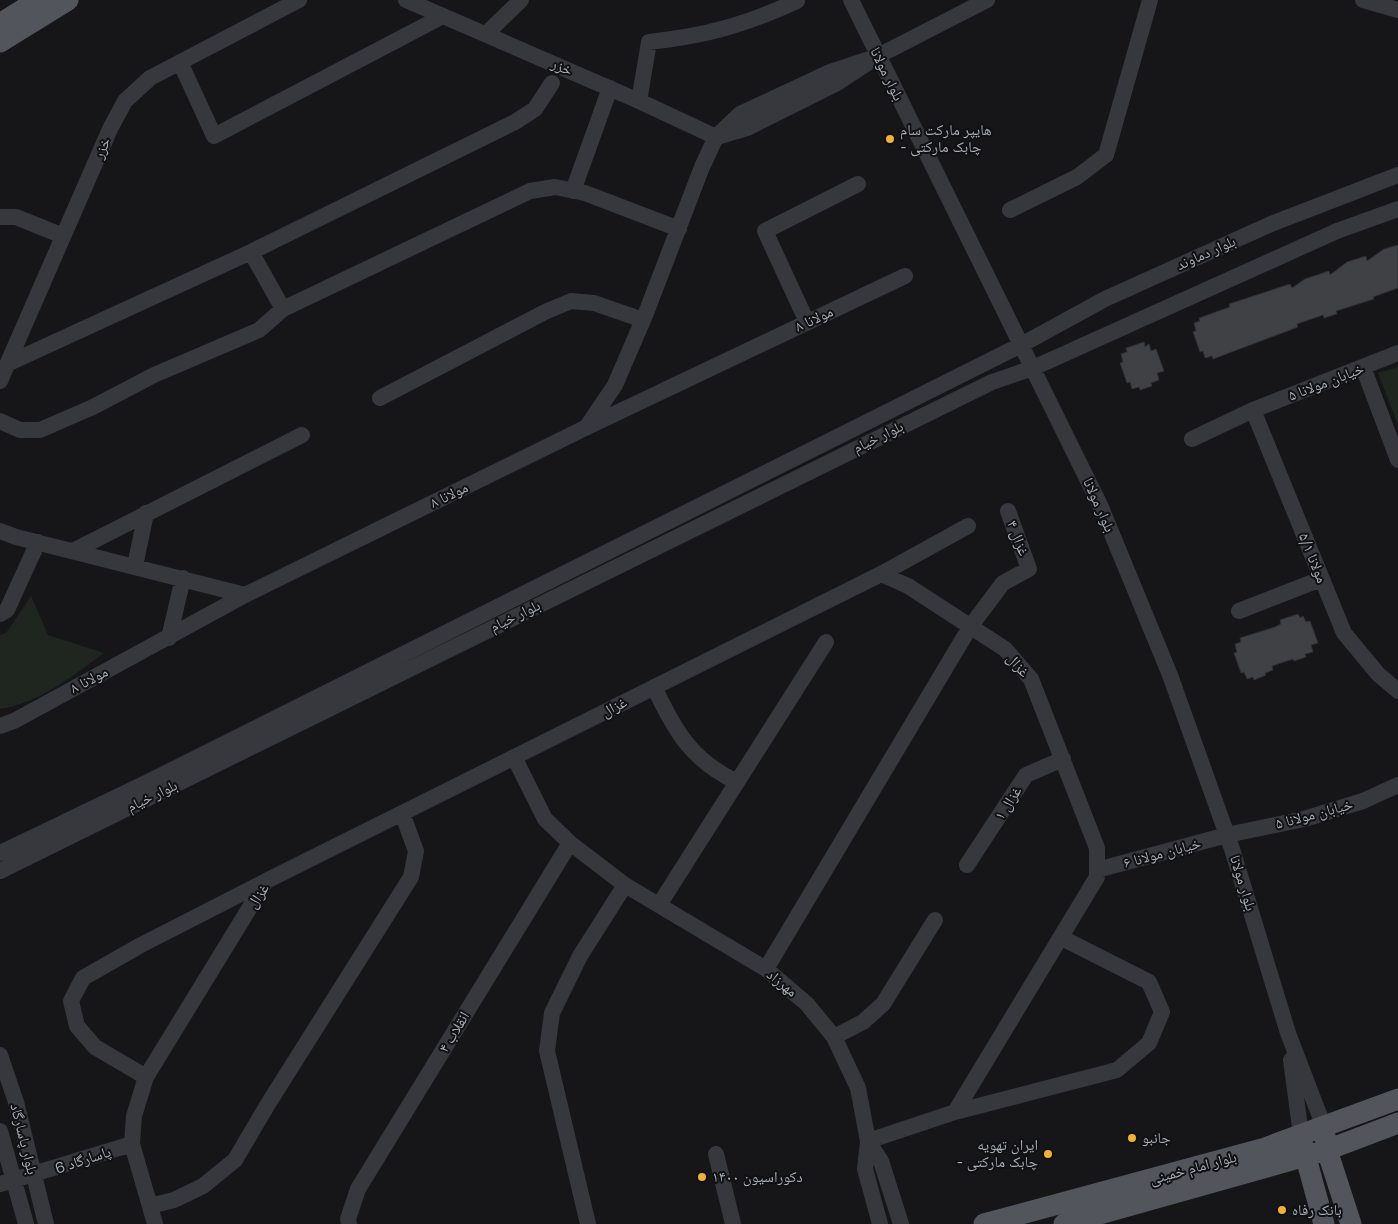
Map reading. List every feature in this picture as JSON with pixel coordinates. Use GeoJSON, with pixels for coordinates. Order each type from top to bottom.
{"type":"FeatureCollection","features":[{"type":"Feature","properties":{"kind":"main road"},"geometry":{"type":"LineString","coordinates":[[0,24],[38,0]]}},
{"type":"Feature","properties":{"kind":"main road"},"geometry":{"type":"LineString","coordinates":[[0,42],[68,0]]}},
{"type":"Feature","properties":{"kind":"main road","name":"بلوار امام خمینی"},"geometry":{"type":"LineString","coordinates":[[984,1224],[1262,1149],[1398,1099]]}},
{"type":"Feature","properties":{"kind":"main road","name":"بلوار امام خمینی"},"geometry":{"type":"LineString","coordinates":[[1064,1224],[1327,1150],[1398,1123]]}},
{"type":"Feature","properties":{"kind":"main road","name":"بلوار مولانا"},"geometry":{"type":"LineString","coordinates":[[1324,1127],[1327,1150],[1350,1224]]}},
{"type":"Feature","properties":{"kind":"main road","name":"بلوار مولانا"},"geometry":{"type":"LineString","coordinates":[[1301,1135],[1304,1156],[1324,1224]]}},
{"type":"Feature","properties":{"kind":"street","name":"خزر"},"geometry":{"type":"LineString","coordinates":[[0,381],[110,129],[125,101],[150,78],[298,0]]}},
{"type":"Feature","properties":{"kind":"street","name":"خزر"},"geometry":{"type":"LineString","coordinates":[[406,0],[610,88],[716,138]]}},
{"type":"Feature","properties":{"kind":"street"},"geometry":{"type":"LineString","coordinates":[[486,34],[520,0]]}},
{"type":"Feature","properties":{"kind":"street","name":"بلوار مولانا"},"geometry":{"type":"LineString","coordinates":[[852,0],[1100,505],[1170,675],[1227,835],[1288,1033],[1324,1127]]}},
{"type":"Feature","properties":{"kind":"street"},"geometry":{"type":"LineString","coordinates":[[585,428],[615,385],[643,320],[702,167],[716,138],[747,128],[829,87],[878,56],[987,0]]}},
{"type":"Feature","properties":{"kind":"street"},"geometry":{"type":"LineString","coordinates":[[1010,210],[1078,178],[1106,156],[1150,0]]}},
{"type":"Feature","properties":{"kind":"street"},"geometry":{"type":"LineString","coordinates":[[1363,0],[1398,10]]}},
{"type":"Feature","properties":{"kind":"street"},"geometry":{"type":"LineString","coordinates":[[639,101],[649,42],[695,37],[724,30],[758,19],[797,1]]}},
{"type":"Feature","properties":{"kind":"street"},"geometry":{"type":"LineString","coordinates":[[180,62],[214,136],[443,16]]}},
{"type":"Feature","properties":{"kind":"street"},"geometry":{"type":"LineString","coordinates":[[7,364],[251,252],[515,122],[535,109],[552,83]]}},
{"type":"Feature","properties":{"kind":"street"},"geometry":{"type":"LineString","coordinates":[[573,191],[610,88]]}},
{"type":"Feature","properties":{"kind":"street","name":"بلوار دماوند"},"geometry":{"type":"LineString","coordinates":[[1021,345],[1105,299],[1262,228],[1398,175]]}},
{"type":"Feature","properties":{"kind":"street"},"geometry":{"type":"LineString","coordinates":[[807,322],[765,231],[858,184]]}},
{"type":"Feature","properties":{"kind":"street"},"geometry":{"type":"LineString","coordinates":[[0,421],[20,430],[40,430],[93,407],[154,375],[259,330],[283,310],[530,191],[555,187],[573,191],[621,206],[679,229]]}},
{"type":"Feature","properties":{"kind":"street"},"geometry":{"type":"LineString","coordinates":[[1033,368],[1337,231],[1398,209]]}},
{"type":"Feature","properties":{"kind":"street"},"geometry":{"type":"LineString","coordinates":[[0,217],[16,217],[63,236]]}},
{"type":"Feature","properties":{"kind":"street"},"geometry":{"type":"LineString","coordinates":[[251,252],[283,310]]}},
{"type":"Feature","properties":{"kind":"street","name":"مولانا ۸"},"geometry":{"type":"LineString","coordinates":[[0,726],[169,638],[245,595],[585,428],[905,276]]}},
{"type":"Feature","properties":{"kind":"street"},"geometry":{"type":"LineString","coordinates":[[380,398],[545,312],[571,301],[594,303],[643,320]]}},
{"type":"Feature","properties":{"kind":"street","name":"بلوار خیام"},"geometry":{"type":"LineString","coordinates":[[0,853],[148,782],[1021,345]]}},
{"type":"Feature","properties":{"kind":"street","name":"خیابان مولانا ۵"},"geometry":{"type":"LineString","coordinates":[[1192,439],[1253,410],[1398,353]]}},
{"type":"Feature","properties":{"kind":"street"},"geometry":{"type":"LineString","coordinates":[[1363,367],[1398,460]]}},
{"type":"Feature","properties":{"kind":"street","name":"بلوار خیام"},"geometry":{"type":"LineString","coordinates":[[0,871],[992,382],[1033,368]]}},
{"type":"Feature","properties":{"kind":"street","name":"مولانا ۵/۱"},"geometry":{"type":"LineString","coordinates":[[1253,410],[1344,633],[1378,674],[1398,691]]}},
{"type":"Feature","properties":{"kind":"street"},"geometry":{"type":"LineString","coordinates":[[73,550],[302,435]]}},
{"type":"Feature","properties":{"kind":"street","name":"غزال ۴"},"geometry":{"type":"LineString","coordinates":[[970,627],[1003,583],[1030,569],[1008,511]]}},
{"type":"Feature","properties":{"kind":"street"},"geometry":{"type":"LineString","coordinates":[[135,566],[146,513]]}},
{"type":"Feature","properties":{"kind":"street"},"geometry":{"type":"LineString","coordinates":[[881,574],[968,526]]}},
{"type":"Feature","properties":{"kind":"street"},"geometry":{"type":"LineString","coordinates":[[0,531],[245,595]]}},
{"type":"Feature","properties":{"kind":"street"},"geometry":{"type":"LineString","coordinates":[[0,614],[6,610],[38,542]]}},
{"type":"Feature","properties":{"kind":"street","name":"غزال"},"geometry":{"type":"LineString","coordinates":[[132,1144],[134,1116],[146,1077],[266,881],[881,574],[908,586],[1005,650],[1031,679],[1097,848],[1097,870]]}},
{"type":"Feature","properties":{"kind":"street"},"geometry":{"type":"LineString","coordinates":[[169,638],[183,578]]}},
{"type":"Feature","properties":{"kind":"street"},"geometry":{"type":"LineString","coordinates":[[1239,611],[1321,579]]}},
{"type":"Feature","properties":{"kind":"street"},"geometry":{"type":"LineString","coordinates":[[766,970],[970,627]]}},
{"type":"Feature","properties":{"kind":"street"},"geometry":{"type":"LineString","coordinates":[[659,905],[826,642]]}},
{"type":"Feature","properties":{"kind":"street"},"geometry":{"type":"LineString","coordinates":[[654,687],[671,722],[690,750],[716,772],[737,782]]}},
{"type":"Feature","properties":{"kind":"street","name":"مهرزاد"},"geometry":{"type":"LineString","coordinates":[[514,757],[545,819],[570,844],[625,885],[766,970],[808,1004],[834,1037],[858,1088],[868,1141]]}},
{"type":"Feature","properties":{"kind":"street","name":"غزال ۱"},"geometry":{"type":"LineString","coordinates":[[967,865],[1026,775],[1063,758]]}},
{"type":"Feature","properties":{"kind":"street","name":"خیابان مولانا ۵"},"geometry":{"type":"LineString","coordinates":[[1227,835],[1304,819],[1362,801],[1398,785]]}},
{"type":"Feature","properties":{"kind":"street"},"geometry":{"type":"LineString","coordinates":[[150,1206],[174,1200],[203,1186],[235,1160],[268,1104],[411,877],[416,851],[402,813]]}},
{"type":"Feature","properties":{"kind":"street","name":"خیابان مولانا ۶"},"geometry":{"type":"LineString","coordinates":[[1097,870],[1227,835]]}},
{"type":"Feature","properties":{"kind":"street","name":"انقلاب ۴"},"geometry":{"type":"LineString","coordinates":[[349,1224],[348,1219],[358,1189],[570,844]]}},
{"type":"Feature","properties":{"kind":"street"},"geometry":{"type":"LineString","coordinates":[[955,1112],[1062,938],[1097,877],[1097,870]]}},
{"type":"Feature","properties":{"kind":"street"},"geometry":{"type":"LineString","coordinates":[[146,1077],[95,1046],[77,1026],[71,1001],[83,978],[141,945],[266,881]]}},
{"type":"Feature","properties":{"kind":"street"},"geometry":{"type":"LineString","coordinates":[[582,1223],[547,1051],[552,1013],[580,956],[625,885]]}},
{"type":"Feature","properties":{"kind":"street"},"geometry":{"type":"LineString","coordinates":[[834,1037],[863,1022],[883,1004],[935,920]]}},
{"type":"Feature","properties":{"kind":"street"},"geometry":{"type":"LineString","coordinates":[[868,1141],[955,1112],[1117,1070],[1149,1043],[1162,1012],[1149,982],[1062,938]]}},
{"type":"Feature","properties":{"kind":"street","name":"بلوار مولانا"},"geometry":{"type":"LineString","coordinates":[[1288,1033],[1301,1135]]}},
{"type":"Feature","properties":{"kind":"street","name":"بلوار پاسارگاد"},"geometry":{"type":"LineString","coordinates":[[0,1055],[16,1102],[46,1224]]}},
{"type":"Feature","properties":{"kind":"street","name":"بلوار پاسارگاد"},"geometry":{"type":"LineString","coordinates":[[0,1131],[7,1182],[26,1224]]}},
{"type":"Feature","properties":{"kind":"street"},"geometry":{"type":"LineString","coordinates":[[868,1141],[865,1169],[880,1224]]}},
{"type":"Feature","properties":{"kind":"street"},"geometry":{"type":"LineString","coordinates":[[868,1141],[881,1161],[902,1224]]}},
{"type":"Feature","properties":{"kind":"street"},"geometry":{"type":"LineString","coordinates":[[132,1144],[155,1224]]}},
{"type":"Feature","properties":{"kind":"street","name":"پاسارگاد 6"},"geometry":{"type":"LineString","coordinates":[[7,1182],[33,1176],[132,1144]]}},
{"type":"Feature","properties":{"kind":"street"},"geometry":{"type":"LineString","coordinates":[[716,1154],[733,1224]]}},
{"type":"Feature","properties":{"kind":"shaded area"},"geometry":{"type":"Polygon","coordinates":[[[1398,367],[1398,425],[1378,373],[1398,367]]]}},
{"type":"Feature","properties":{"kind":"shaded area"},"geometry":{"type":"Polygon","coordinates":[[[31,596],[48,635],[104,653],[42,695],[14,706],[0,709],[0,635],[6,633],[31,596]]]}},
{"type":"Feature","properties":{"kind":"building"},"geometry":{"type":"Polygon","coordinates":[[[1398,245],[1398,288],[1373,297],[1374,299],[1336,311],[1337,314],[1324,318],[1323,315],[1297,324],[1298,327],[1213,359],[1212,356],[1205,358],[1203,351],[1200,352],[1193,332],[1196,331],[1194,323],[1200,321],[1199,318],[1230,307],[1229,304],[1290,284],[1292,288],[1305,279],[1329,271],[1330,275],[1347,262],[1366,256],[1367,261],[1384,249],[1398,245]]]}},
{"type":"Feature","properties":{"kind":"building"},"geometry":{"type":"Polygon","coordinates":[[[1144,342],[1145,347],[1149,344],[1151,351],[1156,349],[1164,371],[1157,373],[1159,380],[1151,383],[1152,386],[1140,390],[1139,387],[1132,389],[1130,382],[1127,383],[1120,363],[1123,362],[1121,354],[1127,352],[1126,348],[1144,342]]]}},
{"type":"Feature","properties":{"kind":"building"},"geometry":{"type":"Polygon","coordinates":[[[1298,614],[1300,618],[1303,616],[1306,622],[1310,621],[1318,643],[1311,645],[1313,652],[1305,654],[1306,657],[1272,666],[1273,670],[1254,680],[1253,677],[1247,679],[1244,672],[1241,673],[1234,653],[1237,652],[1235,644],[1241,642],[1240,638],[1275,627],[1281,624],[1280,620],[1298,614]]]}},
{"type":"Feature","properties":{"kind":"place","name":"هایپر مارکت سام - چابک مارکتی"},"geometry":{"type":"Point","coordinates":[890,139]}},
{"type":"Feature","properties":{"kind":"place","name":"جانبو"},"geometry":{"type":"Point","coordinates":[1132,1138]}},
{"type":"Feature","properties":{"kind":"place","name":"ایران تهویه - چابک مارکتی"},"geometry":{"type":"Point","coordinates":[1048,1154]}},
{"type":"Feature","properties":{"kind":"place","name":"دکوراسیون ۱۴۰۰"},"geometry":{"type":"Point","coordinates":[702,1177]}},
{"type":"Feature","properties":{"kind":"place","name":"بانک رفاه"},"geometry":{"type":"Point","coordinates":[1282,1210]}}]}
